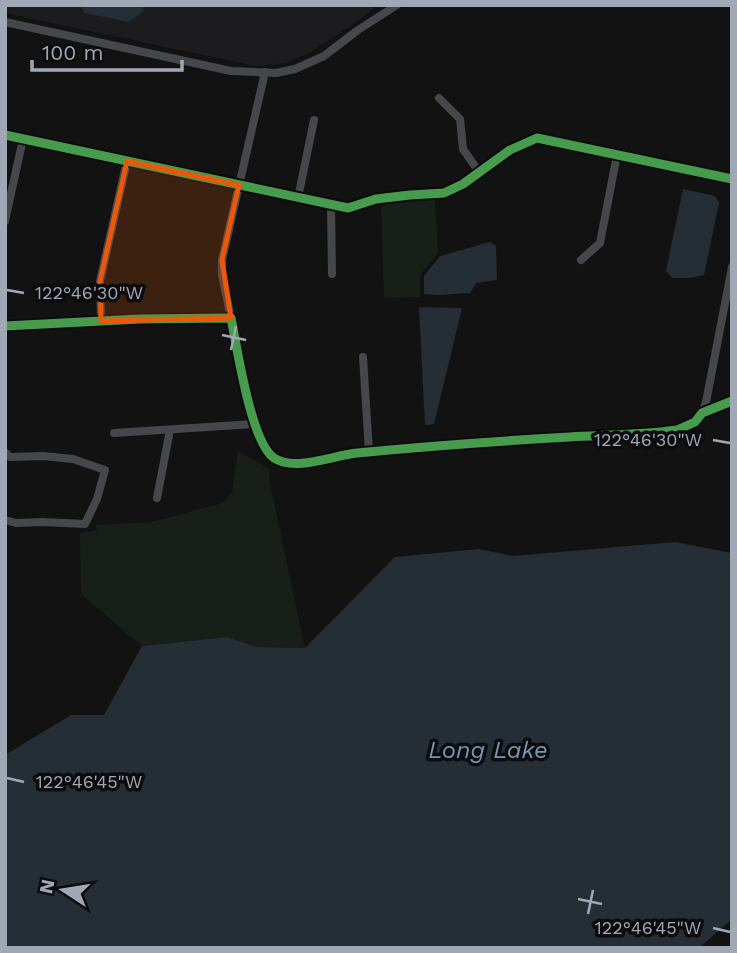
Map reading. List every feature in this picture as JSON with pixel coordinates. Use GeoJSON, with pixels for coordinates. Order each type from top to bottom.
{"type":"FeatureCollection","features":[{"type":"Feature","properties":{"kind":"street"},"geometry":{"type":"LineString","coordinates":[[5,22],[231,71],[276,72],[295,69],[324,56],[397,5]]}},
{"type":"Feature","properties":{"kind":"street"},"geometry":{"type":"LineString","coordinates":[[265,72],[222,260],[222,275],[254,424],[262,446],[272,457],[284,463],[425,446],[677,430],[695,422],[706,402],[732,267]]}},
{"type":"Feature","properties":{"kind":"street"},"geometry":{"type":"LineString","coordinates":[[439,98],[460,119],[463,149],[479,173]]}},
{"type":"Feature","properties":{"kind":"street"},"geometry":{"type":"LineString","coordinates":[[298,198],[314,120]]}},
{"type":"Feature","properties":{"kind":"street"},"geometry":{"type":"LineString","coordinates":[[5,135],[348,208],[376,199],[443,193],[463,184],[510,150],[537,138],[732,179]]}},
{"type":"Feature","properties":{"kind":"street"},"geometry":{"type":"LineString","coordinates":[[5,220],[23,139]]}},
{"type":"Feature","properties":{"kind":"street"},"geometry":{"type":"LineString","coordinates":[[580,260],[600,243],[617,155]]}},
{"type":"Feature","properties":{"kind":"street"},"geometry":{"type":"LineString","coordinates":[[101,321],[100,281],[127,161]]}},
{"type":"Feature","properties":{"kind":"street"},"geometry":{"type":"LineString","coordinates":[[331,205],[332,274]]}},
{"type":"Feature","properties":{"kind":"street"},"geometry":{"type":"LineString","coordinates":[[5,326],[231,318]]}},
{"type":"Feature","properties":{"kind":"street"},"geometry":{"type":"LineString","coordinates":[[363,357],[369,452]]}},
{"type":"Feature","properties":{"kind":"street"},"geometry":{"type":"LineString","coordinates":[[702,412],[732,401]]}},
{"type":"Feature","properties":{"kind":"street"},"geometry":{"type":"LineString","coordinates":[[114,433],[254,424]]}},
{"type":"Feature","properties":{"kind":"street"},"geometry":{"type":"LineString","coordinates":[[157,498],[170,429]]}},
{"type":"Feature","properties":{"kind":"street"},"geometry":{"type":"LineString","coordinates":[[5,452],[10,457],[73,459],[105,470],[97,499],[85,524],[16,523],[5,520]]}},
{"type":"Feature","properties":{"kind":"highlighted area"},"geometry":{"type":"Polygon","coordinates":[[[127,161],[239,185],[222,260],[231,318],[101,321],[100,281],[127,161]]]}},
{"type":"Feature","properties":{"kind":"shaded area"},"geometry":{"type":"Polygon","coordinates":[[[5,5],[378,5],[311,52],[286,63],[255,66],[5,13],[5,5]]]}},
{"type":"Feature","properties":{"kind":"shaded area"},"geometry":{"type":"Polygon","coordinates":[[[435,199],[438,253],[420,275],[420,297],[384,298],[381,202],[435,199]]]}},
{"type":"Feature","properties":{"kind":"shaded area"},"geometry":{"type":"Polygon","coordinates":[[[238,451],[269,469],[305,648],[257,647],[227,637],[142,646],[81,594],[80,533],[97,530],[96,525],[151,522],[223,503],[232,493],[238,451]]]}},
{"type":"Feature","properties":{"kind":"water"},"geometry":{"type":"Polygon","coordinates":[[[79,5],[144,5],[142,12],[129,22],[85,13],[79,5]]]}},
{"type":"Feature","properties":{"kind":"water"},"geometry":{"type":"Polygon","coordinates":[[[683,189],[715,196],[719,203],[704,275],[672,278],[666,271],[683,189]]]}},
{"type":"Feature","properties":{"kind":"water"},"geometry":{"type":"Polygon","coordinates":[[[490,242],[496,246],[497,280],[476,283],[470,293],[424,294],[424,276],[440,256],[490,242]]]}},
{"type":"Feature","properties":{"kind":"water"},"geometry":{"type":"Polygon","coordinates":[[[419,307],[462,308],[434,424],[425,425],[419,307]]]}},
{"type":"Feature","properties":{"kind":"water","name":"Long Lake"},"geometry":{"type":"Polygon","coordinates":[[[675,542],[732,553],[732,919],[699,948],[5,948],[5,755],[71,715],[104,715],[142,646],[227,637],[257,647],[305,648],[395,557],[479,549],[513,556],[675,542]]]}},
{"type":"Feature","properties":{"kind":"cycle path"},"geometry":{"type":"LineString","coordinates":[[5,135],[348,208],[376,199],[444,193],[463,184],[510,150],[537,138],[732,179]]}},
{"type":"Feature","properties":{"kind":"cycle path"},"geometry":{"type":"LineString","coordinates":[[5,326],[140,319],[231,318],[246,393],[258,434],[274,458],[283,462],[315,462],[357,453],[410,448],[677,430],[695,422],[702,413],[732,401]]}}]}
